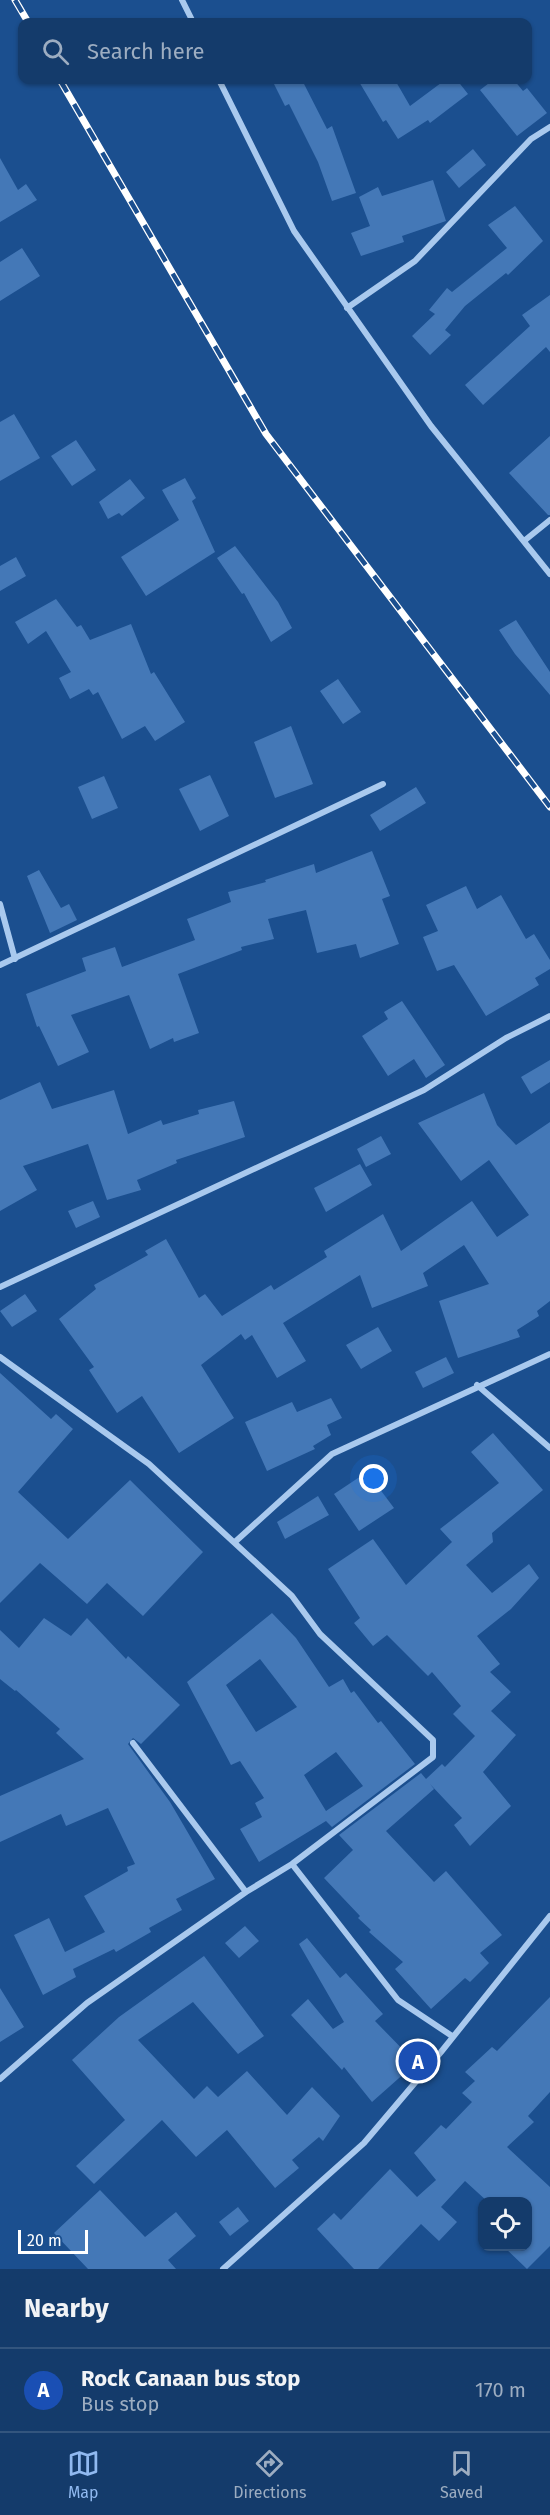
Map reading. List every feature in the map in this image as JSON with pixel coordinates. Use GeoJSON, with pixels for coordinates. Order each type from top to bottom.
{"type":"FeatureCollection","features":[{"type":"Feature","properties":{"kind":"street"},"geometry":{"type":"LineString","coordinates":[[182,0],[191,18]]}},
{"type":"Feature","properties":{"kind":"street"},"geometry":{"type":"LineString","coordinates":[[221,84],[252,152],[294,231],[431,426],[550,574]]}},
{"type":"Feature","properties":{"kind":"street"},"geometry":{"type":"LineString","coordinates":[[347,308],[415,261],[531,139],[550,127]]}},
{"type":"Feature","properties":{"kind":"street"},"geometry":{"type":"LineString","coordinates":[[524,541],[550,520]]}},
{"type":"Feature","properties":{"kind":"street"},"geometry":{"type":"LineString","coordinates":[[0,965],[383,784]]}},
{"type":"Feature","properties":{"kind":"street"},"geometry":{"type":"LineString","coordinates":[[0,904],[15,959]]}},
{"type":"Feature","properties":{"kind":"street"},"geometry":{"type":"LineString","coordinates":[[0,1287],[424,1090],[506,1038],[550,1016]]}},
{"type":"Feature","properties":{"kind":"street"},"geometry":{"type":"LineString","coordinates":[[236,1542],[332,1454],[477,1385],[523,1368],[550,1354]]}},
{"type":"Feature","properties":{"kind":"street"},"geometry":{"type":"LineString","coordinates":[[0,1357],[149,1464],[292,1596],[320,1634],[433,1740],[433,1757],[292,1864],[246,1892],[87,2003],[0,2079]]}},
{"type":"Feature","properties":{"kind":"street"},"geometry":{"type":"LineString","coordinates":[[477,1385],[550,1448]]}},
{"type":"Feature","properties":{"kind":"street"},"geometry":{"type":"LineString","coordinates":[[133,1743],[246,1892]]}},
{"type":"Feature","properties":{"kind":"street"},"geometry":{"type":"LineString","coordinates":[[292,1864],[398,2000],[452,2036]]}},
{"type":"Feature","properties":{"kind":"street"},"geometry":{"type":"LineString","coordinates":[[223,2269],[364,2143],[441,2052],[550,1916]]}},
{"type":"Feature","properties":{"kind":"building"},"geometry":{"type":"Polygon","coordinates":[[[274,84],[304,84],[327,129],[332,126],[356,193],[332,201],[318,162],[289,104],[285,106],[274,84]]]}},
{"type":"Feature","properties":{"kind":"building"},"geometry":{"type":"Polygon","coordinates":[[[360,84],[397,84],[410,106],[440,84],[460,84],[468,94],[430,123],[428,120],[398,139],[386,120],[383,122],[360,84]]]}},
{"type":"Feature","properties":{"kind":"building"},"geometry":{"type":"Polygon","coordinates":[[[488,84],[517,84],[523,91],[527,88],[547,113],[517,136],[480,90],[488,84]]]}},
{"type":"Feature","properties":{"kind":"building"},"geometry":{"type":"Polygon","coordinates":[[[473,149],[486,165],[459,188],[446,172],[473,149]]]}},
{"type":"Feature","properties":{"kind":"building"},"geometry":{"type":"Polygon","coordinates":[[[0,158],[18,190],[26,184],[37,200],[0,222],[0,158]]]}},
{"type":"Feature","properties":{"kind":"building"},"geometry":{"type":"Polygon","coordinates":[[[433,180],[446,221],[402,236],[404,242],[361,256],[351,233],[370,226],[359,197],[378,187],[382,196],[433,180]]]}},
{"type":"Feature","properties":{"kind":"building"},"geometry":{"type":"Polygon","coordinates":[[[515,206],[543,241],[508,275],[506,273],[465,306],[445,330],[451,335],[430,355],[412,336],[435,314],[429,310],[447,288],[452,292],[507,248],[488,225],[515,206]]]}},
{"type":"Feature","properties":{"kind":"building"},"geometry":{"type":"Polygon","coordinates":[[[22,248],[40,276],[0,301],[0,262],[22,248]]]}},
{"type":"Feature","properties":{"kind":"building"},"geometry":{"type":"Polygon","coordinates":[[[550,295],[550,352],[546,347],[483,405],[465,385],[530,326],[522,315],[550,295]]]}},
{"type":"Feature","properties":{"kind":"building"},"geometry":{"type":"Polygon","coordinates":[[[14,414],[40,458],[0,481],[0,422],[14,414]]]}},
{"type":"Feature","properties":{"kind":"building"},"geometry":{"type":"Polygon","coordinates":[[[550,436],[550,515],[548,515],[509,473],[550,436]]]}},
{"type":"Feature","properties":{"kind":"building"},"geometry":{"type":"Polygon","coordinates":[[[76,440],[96,470],[72,486],[51,456],[76,440]]]}},
{"type":"Feature","properties":{"kind":"building"},"geometry":{"type":"Polygon","coordinates":[[[185,478],[196,498],[192,501],[215,552],[146,596],[121,557],[179,520],[162,490],[185,478]]]}},
{"type":"Feature","properties":{"kind":"building"},"geometry":{"type":"Polygon","coordinates":[[[130,479],[145,498],[122,516],[119,513],[108,519],[99,502],[130,479]]]}},
{"type":"Feature","properties":{"kind":"building"},"geometry":{"type":"Polygon","coordinates":[[[235,546],[278,602],[292,628],[271,642],[244,593],[242,594],[217,558],[235,546]]]}},
{"type":"Feature","properties":{"kind":"building"},"geometry":{"type":"Polygon","coordinates":[[[16,557],[26,576],[0,591],[0,566],[16,557]]]}},
{"type":"Feature","properties":{"kind":"building"},"geometry":{"type":"Polygon","coordinates":[[[56,599],[77,627],[81,625],[90,640],[131,624],[151,674],[154,672],[185,722],[155,741],[145,726],[122,739],[98,692],[93,695],[89,689],[70,699],[59,678],[71,672],[46,631],[28,644],[15,622],[56,599]]]}},
{"type":"Feature","properties":{"kind":"building"},"geometry":{"type":"Polygon","coordinates":[[[516,620],[550,672],[550,695],[515,654],[499,630],[516,620]]]}},
{"type":"Feature","properties":{"kind":"building"},"geometry":{"type":"Polygon","coordinates":[[[338,679],[361,712],[343,724],[320,691],[338,679]]]}},
{"type":"Feature","properties":{"kind":"building"},"geometry":{"type":"Polygon","coordinates":[[[291,726],[313,784],[275,798],[254,742],[291,726]]]}},
{"type":"Feature","properties":{"kind":"building"},"geometry":{"type":"Polygon","coordinates":[[[210,775],[229,816],[200,831],[179,789],[210,775]]]}},
{"type":"Feature","properties":{"kind":"building"},"geometry":{"type":"Polygon","coordinates":[[[104,776],[118,808],[92,819],[78,787],[104,776]]]}},
{"type":"Feature","properties":{"kind":"building"},"geometry":{"type":"Polygon","coordinates":[[[416,787],[426,803],[380,831],[370,815],[416,787]]]}},
{"type":"Feature","properties":{"kind":"building"},"geometry":{"type":"Polygon","coordinates":[[[372,851],[390,896],[382,899],[399,944],[360,958],[356,944],[317,953],[306,910],[268,919],[274,939],[241,947],[242,950],[178,974],[199,1033],[174,1042],[173,1038],[150,1049],[129,995],[71,1015],[89,1052],[58,1066],[39,1026],[37,1027],[26,994],[86,971],[82,958],[115,947],[122,967],[195,940],[187,919],[231,902],[228,892],[266,882],[265,880],[314,864],[316,873],[372,851]]]}},
{"type":"Feature","properties":{"kind":"building"},"geometry":{"type":"Polygon","coordinates":[[[39,870],[61,908],[69,904],[77,920],[50,933],[27,876],[39,870]]]}},
{"type":"Feature","properties":{"kind":"building"},"geometry":{"type":"Polygon","coordinates":[[[466,886],[477,909],[501,895],[526,939],[534,934],[550,960],[550,969],[535,978],[539,985],[486,1016],[454,965],[437,971],[423,937],[438,931],[426,905],[466,886]]]}},
{"type":"Feature","properties":{"kind":"building"},"geometry":{"type":"Polygon","coordinates":[[[402,1001],[445,1065],[426,1078],[414,1059],[388,1076],[362,1036],[388,1019],[384,1012],[402,1001]]]}},
{"type":"Feature","properties":{"kind":"building"},"geometry":{"type":"Polygon","coordinates":[[[550,1060],[550,1082],[531,1094],[521,1077],[550,1060]]]}},
{"type":"Feature","properties":{"kind":"building"},"geometry":{"type":"Polygon","coordinates":[[[40,1082],[52,1109],[114,1090],[128,1134],[161,1120],[163,1125],[199,1114],[198,1110],[234,1101],[245,1137],[176,1160],[177,1163],[137,1180],[141,1190],[107,1200],[88,1144],[23,1166],[37,1190],[0,1211],[0,1100],[40,1082]]]}},
{"type":"Feature","properties":{"kind":"building"},"geometry":{"type":"Polygon","coordinates":[[[484,1093],[497,1125],[516,1145],[550,1122],[550,1301],[537,1311],[539,1316],[517,1330],[520,1337],[458,1358],[439,1301],[489,1284],[464,1245],[423,1273],[428,1286],[372,1308],[360,1275],[283,1323],[306,1361],[277,1378],[252,1335],[245,1340],[241,1334],[201,1365],[234,1418],[179,1453],[142,1396],[117,1413],[89,1370],[94,1367],[59,1319],[96,1289],[94,1285],[148,1255],[145,1251],[166,1239],[199,1298],[205,1294],[222,1316],[271,1285],[274,1290],[327,1257],[324,1251],[383,1214],[401,1251],[472,1201],[497,1237],[529,1215],[489,1160],[461,1181],[418,1123],[484,1093]]]}},
{"type":"Feature","properties":{"kind":"building"},"geometry":{"type":"Polygon","coordinates":[[[381,1136],[391,1154],[366,1167],[357,1149],[381,1136]]]}},
{"type":"Feature","properties":{"kind":"building"},"geometry":{"type":"Polygon","coordinates":[[[360,1164],[372,1185],[326,1212],[314,1188],[360,1164]]]}},
{"type":"Feature","properties":{"kind":"building"},"geometry":{"type":"Polygon","coordinates":[[[93,1201],[100,1217],[76,1228],[68,1211],[93,1201]]]}},
{"type":"Feature","properties":{"kind":"building"},"geometry":{"type":"Polygon","coordinates":[[[25,1294],[37,1311],[12,1327],[0,1311],[25,1294]]]}},
{"type":"Feature","properties":{"kind":"building"},"geometry":{"type":"Polygon","coordinates":[[[378,1327],[392,1351],[361,1369],[346,1345],[378,1327]]]}},
{"type":"Feature","properties":{"kind":"building"},"geometry":{"type":"Polygon","coordinates":[[[446,1357],[454,1373],[423,1388],[415,1372],[446,1357]]]}},
{"type":"Feature","properties":{"kind":"building"},"geometry":{"type":"Polygon","coordinates":[[[0,1373],[51,1419],[56,1414],[73,1429],[18,1492],[68,1539],[130,1480],[203,1552],[143,1616],[107,1583],[87,1604],[40,1563],[0,1603],[0,1373]]]}},
{"type":"Feature","properties":{"kind":"building"},"geometry":{"type":"Polygon","coordinates":[[[331,1398],[342,1418],[327,1425],[331,1435],[313,1446],[315,1449],[267,1471],[245,1422],[292,1402],[297,1412],[331,1398]]]}},
{"type":"Feature","properties":{"kind":"building"},"geometry":{"type":"Polygon","coordinates":[[[493,1433],[543,1490],[492,1533],[493,1542],[466,1565],[492,1593],[529,1564],[539,1578],[511,1609],[477,1636],[500,1664],[490,1672],[511,1692],[491,1711],[516,1735],[483,1772],[511,1806],[470,1846],[454,1825],[462,1818],[430,1784],[434,1789],[386,1831],[434,1882],[446,1871],[502,1935],[480,1953],[489,1963],[470,1982],[465,1978],[431,2009],[395,1969],[403,1962],[369,1932],[371,1930],[358,1918],[360,1916],[324,1878],[353,1850],[339,1835],[421,1773],[426,1779],[442,1764],[445,1767],[475,1736],[453,1714],[461,1706],[432,1672],[428,1676],[387,1635],[373,1646],[354,1623],[360,1618],[328,1569],[373,1539],[406,1585],[452,1542],[440,1529],[499,1483],[471,1452],[493,1433]]]}},
{"type":"Feature","properties":{"kind":"building"},"geometry":{"type":"Polygon","coordinates":[[[367,1472],[394,1508],[359,1531],[334,1494],[367,1472]]]}},
{"type":"Feature","properties":{"kind":"building"},"geometry":{"type":"Polygon","coordinates":[[[318,1496],[329,1515],[285,1539],[277,1522],[318,1496]]]}},
{"type":"Feature","properties":{"kind":"building"},"geometry":{"type":"Polygon","coordinates":[[[272,1613],[296,1638],[329,1687],[343,1679],[351,1693],[354,1691],[378,1723],[381,1721],[415,1764],[332,1827],[326,1821],[259,1862],[240,1829],[262,1817],[255,1803],[264,1798],[240,1761],[231,1765],[187,1682],[272,1613]],[[260,1659],[226,1685],[256,1732],[297,1707],[260,1659]],[[336,1752],[304,1775],[326,1811],[363,1786],[336,1752]]]}},
{"type":"Feature","properties":{"kind":"building"},"geometry":{"type":"Polygon","coordinates":[[[44,1618],[71,1636],[87,1618],[126,1659],[128,1656],[180,1705],[141,1744],[133,1738],[128,1744],[170,1802],[215,1879],[176,1899],[182,1910],[149,1928],[151,1932],[116,1952],[114,1949],[73,1969],[76,1977],[43,1995],[14,1935],[49,1918],[65,1952],[105,1932],[84,1896],[128,1871],[127,1867],[135,1864],[108,1808],[66,1826],[61,1814],[0,1842],[0,1796],[84,1759],[56,1733],[60,1729],[0,1679],[0,1630],[19,1648],[44,1618]]]}},
{"type":"Feature","properties":{"kind":"building"},"geometry":{"type":"Polygon","coordinates":[[[245,1926],[259,1941],[239,1958],[225,1943],[245,1926]]]}},
{"type":"Feature","properties":{"kind":"building"},"geometry":{"type":"Polygon","coordinates":[[[307,1938],[340,1978],[346,1973],[383,2014],[375,2021],[416,2063],[372,2102],[344,2067],[342,2070],[291,2015],[308,1999],[333,2029],[344,2022],[299,1944],[307,1938]]]}},
{"type":"Feature","properties":{"kind":"building"},"geometry":{"type":"Polygon","coordinates":[[[204,1956],[264,2036],[238,2054],[193,2002],[138,2040],[194,2099],[207,2086],[218,2097],[247,2071],[287,2115],[312,2087],[340,2116],[323,2141],[319,2137],[292,2160],[299,2168],[275,2188],[227,2130],[196,2157],[162,2120],[94,2184],[76,2166],[125,2120],[72,2060],[119,2017],[204,1956]]]}},
{"type":"Feature","properties":{"kind":"building"},"geometry":{"type":"Polygon","coordinates":[[[0,1988],[24,2027],[0,2042],[0,1988]]]}},
{"type":"Feature","properties":{"kind":"building"},"geometry":{"type":"Polygon","coordinates":[[[550,1997],[550,2092],[528,2116],[534,2122],[507,2147],[550,2187],[550,2246],[527,2269],[508,2251],[532,2251],[532,2197],[483,2197],[465,2181],[441,2207],[457,2222],[439,2241],[421,2224],[378,2269],[354,2269],[317,2229],[334,2213],[341,2220],[390,2169],[417,2197],[436,2180],[414,2153],[441,2125],[446,2129],[472,2102],[462,2093],[475,2081],[465,2072],[492,2047],[497,2051],[550,1997]]]}},
{"type":"Feature","properties":{"kind":"building"},"geometry":{"type":"Polygon","coordinates":[[[100,2190],[145,2237],[176,2212],[196,2236],[168,2260],[176,2269],[88,2269],[54,2233],[100,2190]]]}},
{"type":"Feature","properties":{"kind":"building"},"geometry":{"type":"Polygon","coordinates":[[[238,2207],[249,2221],[230,2236],[219,2222],[238,2207]]]}},
{"type":"Feature","properties":{"kind":"railway"},"geometry":{"type":"LineString","coordinates":[[15,0],[26,18]]}},
{"type":"Feature","properties":{"kind":"railway"},"geometry":{"type":"LineString","coordinates":[[62,84],[266,434],[550,807]]}},
{"type":"Feature","properties":{"kind":"place","name":"Rock Canaan bus stop"},"geometry":{"type":"Point","coordinates":[418,2061]}}]}
